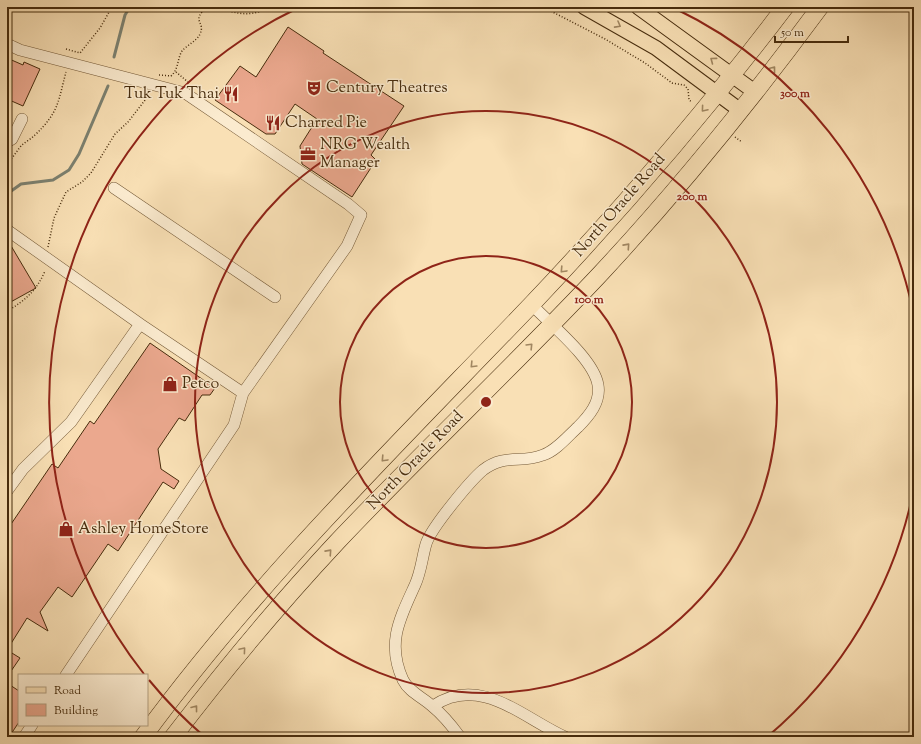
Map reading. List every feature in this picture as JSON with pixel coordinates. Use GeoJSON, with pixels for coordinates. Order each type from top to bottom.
{"type":"FeatureCollection","features":[{"type":"Feature","properties":{"kind":"highway","name":"North Oracle Road"},"geometry":{"type":"LineString","coordinates":[[142,737],[194,670],[274,574],[531,304],[613,215],[717,94],[785,7]]}},
{"type":"Feature","properties":{"kind":"highway","name":"North Oracle Road"},"geometry":{"type":"LineString","coordinates":[[173,737],[218,679],[289,596],[338,542],[600,274],[655,214],[723,134],[820,7]]}},
{"type":"Feature","properties":{"kind":"main road"},"geometry":{"type":"LineString","coordinates":[[584,7],[656,48],[741,111]]}},
{"type":"Feature","properties":{"kind":"main road"},"geometry":{"type":"LineString","coordinates":[[638,7],[755,92]]}},
{"type":"Feature","properties":{"kind":"street"},"geometry":{"type":"LineString","coordinates":[[7,44],[20,50],[185,93],[348,204],[361,215],[347,246],[243,393],[234,425],[67,674]]}},
{"type":"Feature","properties":{"kind":"street"},"geometry":{"type":"LineString","coordinates":[[7,142],[12,139],[22,119]]}},
{"type":"Feature","properties":{"kind":"street"},"geometry":{"type":"LineString","coordinates":[[114,188],[275,297]]}},
{"type":"Feature","properties":{"kind":"street"},"geometry":{"type":"LineString","coordinates":[[7,230],[140,324],[243,393]]}},
{"type":"Feature","properties":{"kind":"street"},"geometry":{"type":"LineString","coordinates":[[460,737],[433,706],[412,692],[404,682],[399,670],[394,647],[399,620],[416,582],[430,535],[483,470],[502,460],[535,458],[550,453],[592,412],[596,403],[598,384],[588,364],[579,352],[531,304]]}},
{"type":"Feature","properties":{"kind":"street"},"geometry":{"type":"LineString","coordinates":[[7,491],[23,469],[71,422],[140,324]]}},
{"type":"Feature","properties":{"kind":"street"},"geometry":{"type":"LineString","coordinates":[[433,706],[443,700],[463,695],[477,695],[491,698],[502,702],[565,737]]}},
{"type":"Feature","properties":{"kind":"street"},"geometry":{"type":"LineString","coordinates":[[24,737],[31,726]]}},
{"type":"Feature","properties":{"kind":"path"},"geometry":{"type":"LineString","coordinates":[[66,49],[80,53],[100,28],[112,7]]}},
{"type":"Feature","properties":{"kind":"path"},"geometry":{"type":"LineString","coordinates":[[47,250],[54,218],[66,192],[82,182],[91,173],[114,134],[128,122],[147,100],[151,90],[155,91],[155,85],[160,74],[171,76],[176,72],[182,51],[200,35],[201,27],[198,20],[199,14],[207,7],[218,8],[232,13],[249,14],[269,7]]}},
{"type":"Feature","properties":{"kind":"path"},"geometry":{"type":"LineString","coordinates":[[543,7],[605,39],[645,63],[672,83],[684,85],[688,90],[691,101]]}},
{"type":"Feature","properties":{"kind":"path"},"geometry":{"type":"LineString","coordinates":[[7,163],[13,158],[20,146],[35,136],[54,114],[58,107],[68,68]]}},
{"type":"Feature","properties":{"kind":"path"},"geometry":{"type":"LineString","coordinates":[[176,72],[193,86]]}},
{"type":"Feature","properties":{"kind":"path"},"geometry":{"type":"LineString","coordinates":[[733,135],[742,142]]}},
{"type":"Feature","properties":{"kind":"path"},"geometry":{"type":"LineString","coordinates":[[7,311],[32,293],[42,280],[46,269]]}},
{"type":"Feature","properties":{"kind":"building"},"geometry":{"type":"Polygon","coordinates":[[[288,27],[324,51],[323,53],[404,106],[371,155],[376,160],[352,197],[302,164],[300,146],[317,119],[295,104],[275,134],[266,134],[215,100],[240,66],[256,77],[288,27]]]}},
{"type":"Feature","properties":{"kind":"building"},"geometry":{"type":"Polygon","coordinates":[[[7,58],[23,65],[24,62],[40,69],[23,106],[7,99],[7,58]]]}},
{"type":"Feature","properties":{"kind":"building"},"geometry":{"type":"Polygon","coordinates":[[[7,239],[36,288],[7,304],[7,239]]]}},
{"type":"Feature","properties":{"kind":"building"},"geometry":{"type":"Polygon","coordinates":[[[150,343],[215,388],[210,395],[202,395],[185,421],[179,418],[158,449],[161,469],[179,481],[174,489],[163,482],[118,551],[108,544],[72,597],[58,587],[40,612],[48,631],[27,618],[7,650],[7,530],[52,464],[58,468],[90,421],[94,424],[150,343]]]}},
{"type":"Feature","properties":{"kind":"building"},"geometry":{"type":"Polygon","coordinates":[[[7,650],[20,658],[7,677],[7,650]]]}},
{"type":"Feature","properties":{"kind":"building"},"geometry":{"type":"Polygon","coordinates":[[[7,683],[18,690],[18,724],[9,737],[7,737],[7,683]]]}},
{"type":"Feature","properties":{"kind":"waterway"},"geometry":{"type":"LineString","coordinates":[[114,57],[125,15],[130,7]]}},
{"type":"Feature","properties":{"kind":"waterway"},"geometry":{"type":"LineString","coordinates":[[7,194],[21,184],[53,180],[69,170],[79,154],[108,86]]}},
{"type":"Feature","properties":{"kind":"place","name":"Century Theatres"},"geometry":{"type":"Point","coordinates":[314,88]}},
{"type":"Feature","properties":{"kind":"place","name":"Tuk Tuk Thai"},"geometry":{"type":"Point","coordinates":[231,94]}},
{"type":"Feature","properties":{"kind":"place","name":"Charred Pie"},"geometry":{"type":"Point","coordinates":[273,123]}},
{"type":"Feature","properties":{"kind":"place","name":"NRG Wealth Manager"},"geometry":{"type":"Point","coordinates":[308,154]}},
{"type":"Feature","properties":{"kind":"place","name":"Petco"},"geometry":{"type":"Point","coordinates":[170,384]}},
{"type":"Feature","properties":{"kind":"place","name":"Ashley HomeStore"},"geometry":{"type":"Point","coordinates":[66,529]}}]}
